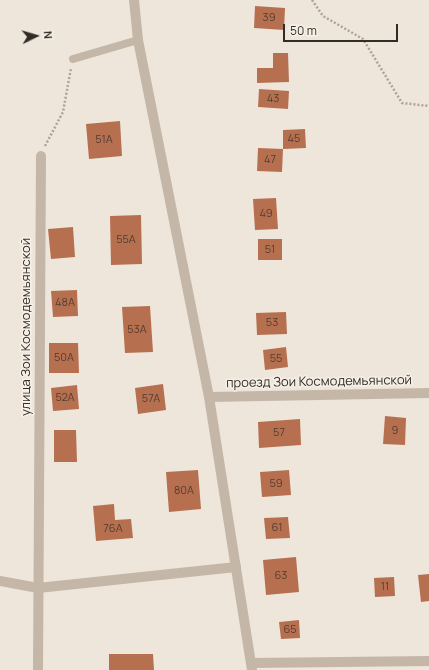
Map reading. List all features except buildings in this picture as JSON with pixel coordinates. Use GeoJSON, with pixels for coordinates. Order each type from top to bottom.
{"type":"FeatureCollection","features":[{"type":"Feature","properties":{"kind":"street"},"geometry":{"type":"LineString","coordinates":[[134,0],[138,40],[209,397],[252,666],[429,661]]}},
{"type":"Feature","properties":{"kind":"street","name":"улица Зои Космодемьянской"},"geometry":{"type":"LineString","coordinates":[[38,670],[40,156]]}},
{"type":"Feature","properties":{"kind":"street","name":"проезд Зои Космодемьянской"},"geometry":{"type":"LineString","coordinates":[[209,397],[429,393]]}},
{"type":"Feature","properties":{"kind":"street"},"geometry":{"type":"LineString","coordinates":[[0,581],[38,588],[236,567]]}},
{"type":"Feature","properties":{"kind":"lane"},"geometry":{"type":"LineString","coordinates":[[73,59],[138,40]]}},
{"type":"Feature","properties":{"kind":"path"},"geometry":{"type":"LineString","coordinates":[[312,0],[323,16],[363,39],[402,102],[429,106]]}},
{"type":"Feature","properties":{"kind":"path"},"geometry":{"type":"LineString","coordinates":[[40,156],[63,112],[73,59]]}}]}
